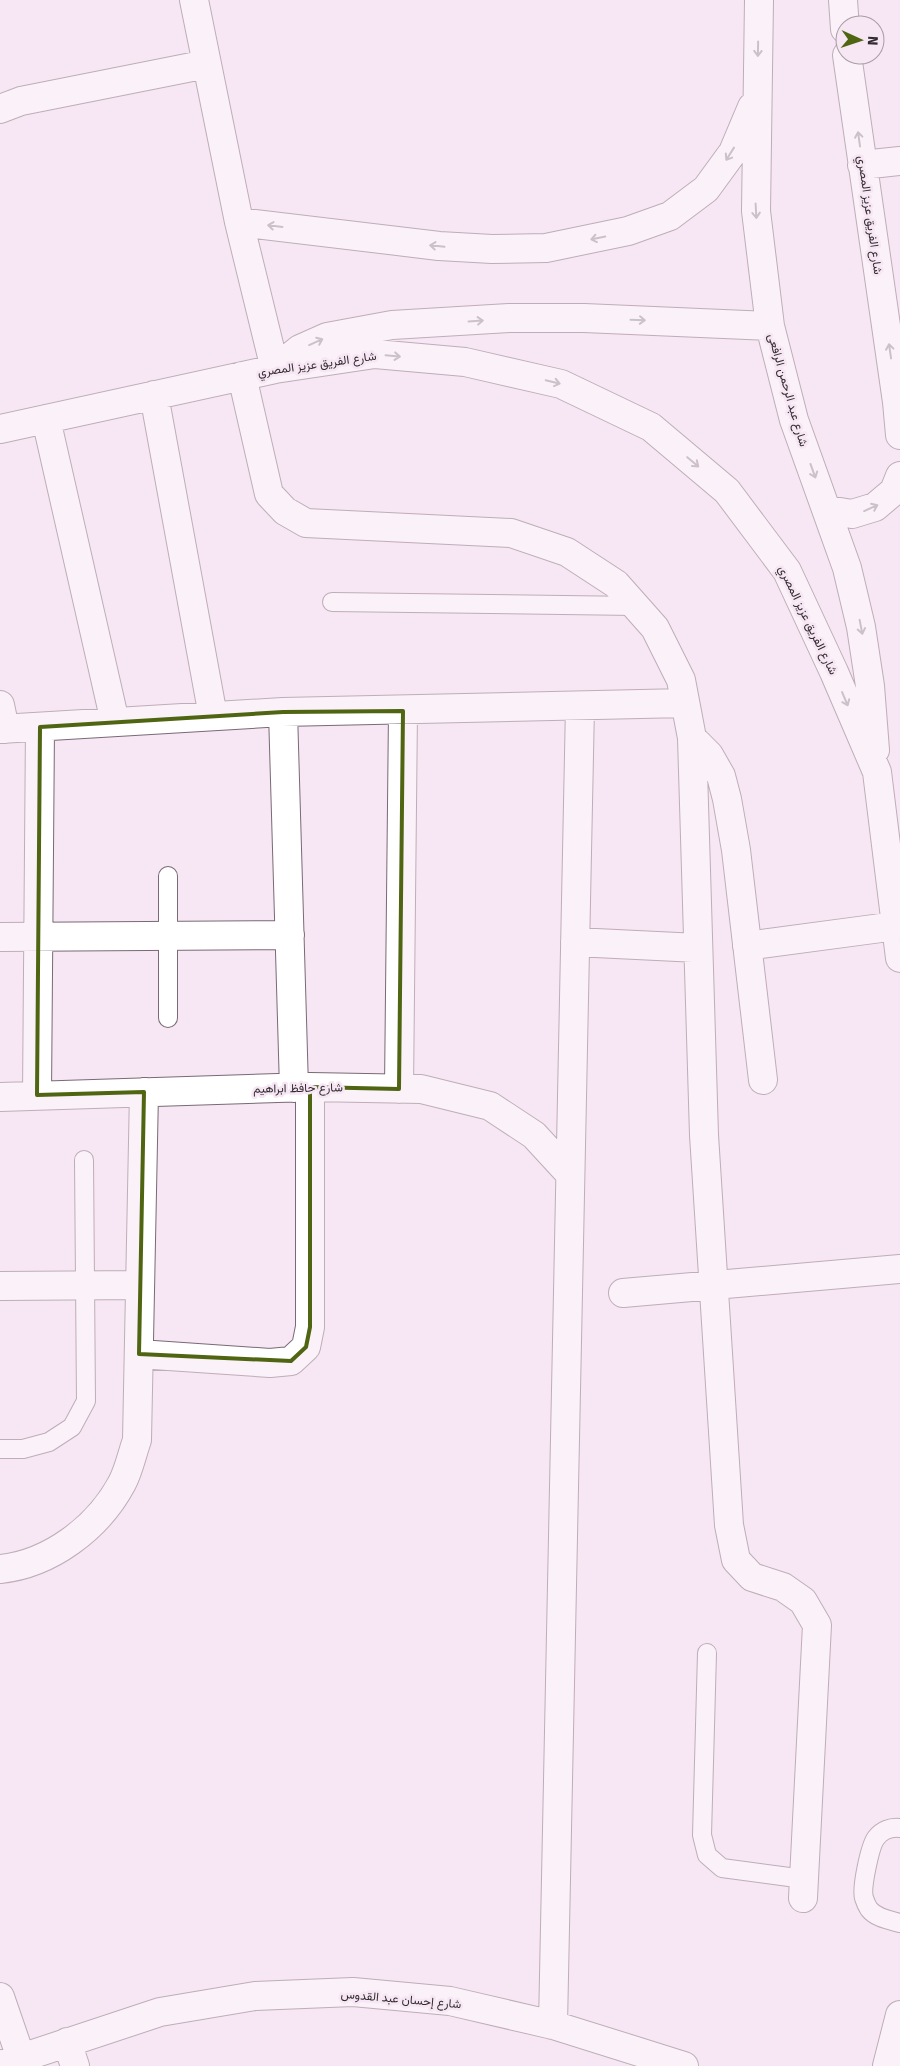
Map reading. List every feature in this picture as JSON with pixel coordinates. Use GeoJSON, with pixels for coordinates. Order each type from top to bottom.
{"type":"FeatureCollection","features":[{"type":"Feature","properties":{"kind":"street"},"geometry":{"type":"LineString","coordinates":[[194,0],[239,222],[275,369],[300,348],[327,337],[392,324],[509,318],[584,318],[770,326]]}},
{"type":"Feature","properties":{"kind":"street","name":"شارع عبد الرحمن الرافعى"},"geometry":{"type":"LineString","coordinates":[[760,0],[756,211],[770,326],[794,420],[828,510],[847,568],[861,627],[870,686],[876,772]]}},
{"type":"Feature","properties":{"kind":"street"},"geometry":{"type":"LineString","coordinates":[[843,0],[844,15]]}},
{"type":"Feature","properties":{"kind":"street"},"geometry":{"type":"LineString","coordinates":[[0,109],[21,101],[207,64]]}},
{"type":"Feature","properties":{"kind":"street","name":"شارع الفريق عزيز المصري"},"geometry":{"type":"LineString","coordinates":[[848,65],[898,399],[900,434]]}},
{"type":"Feature","properties":{"kind":"street"},"geometry":{"type":"LineString","coordinates":[[239,222],[439,246],[492,249],[546,248],[628,232],[670,216],[706,189],[732,152],[758,94]]}},
{"type":"Feature","properties":{"kind":"street"},"geometry":{"type":"LineString","coordinates":[[862,165],[900,161]]}},
{"type":"Feature","properties":{"kind":"street","name":"شارع الفريق عزيز المصري"},"geometry":{"type":"LineString","coordinates":[[0,428],[275,369],[375,354],[465,362],[561,384],[651,427],[727,491],[787,571],[834,672],[876,772],[900,958]]}},
{"type":"Feature","properties":{"kind":"street"},"geometry":{"type":"LineString","coordinates":[[242,376],[269,494],[285,511],[306,523],[511,533],[567,552],[616,584],[636,606],[655,628],[681,680],[692,738],[704,1135],[729,1525],[736,1560],[752,1577],[783,1587],[803,1601],[817,1626],[804,1888]]}},
{"type":"Feature","properties":{"kind":"street"},"geometry":{"type":"LineString","coordinates":[[154,395],[213,716]]}},
{"type":"Feature","properties":{"kind":"street"},"geometry":{"type":"LineString","coordinates":[[46,419],[115,722]]}},
{"type":"Feature","properties":{"kind":"street"},"geometry":{"type":"LineString","coordinates":[[828,510],[852,514],[875,508],[894,491],[900,476]]}},
{"type":"Feature","properties":{"kind":"street"},"geometry":{"type":"LineString","coordinates":[[2,721],[40,727],[283,712],[403,711],[685,702]]}},
{"type":"Feature","properties":{"kind":"street"},"geometry":{"type":"LineString","coordinates":[[554,2025],[569,1173],[580,706]]}},
{"type":"Feature","properties":{"kind":"street"},"geometry":{"type":"LineString","coordinates":[[399,1089],[403,711]]}},
{"type":"Feature","properties":{"kind":"street"},"geometry":{"type":"LineString","coordinates":[[140,1354],[270,1362],[291,1361],[306,1347],[310,1327],[302,1087],[290,935],[283,712]]}},
{"type":"Feature","properties":{"kind":"street"},"geometry":{"type":"LineString","coordinates":[[37,1095],[40,727]]}},
{"type":"Feature","properties":{"kind":"street"},"geometry":{"type":"LineString","coordinates":[[692,738],[713,762],[721,776],[727,799],[736,850],[763,1080]]}},
{"type":"Feature","properties":{"kind":"street"},"geometry":{"type":"LineString","coordinates":[[747,946],[896,926]]}},
{"type":"Feature","properties":{"kind":"street"},"geometry":{"type":"LineString","coordinates":[[0,937],[290,935]]}},
{"type":"Feature","properties":{"kind":"street"},"geometry":{"type":"LineString","coordinates":[[575,942],[698,948]]}},
{"type":"Feature","properties":{"kind":"street","name":"شارع حافظ ابراهيم"},"geometry":{"type":"LineString","coordinates":[[0,1097],[302,1087],[421,1089],[490,1106],[534,1135],[569,1173]]}},
{"type":"Feature","properties":{"kind":"street"},"geometry":{"type":"LineString","coordinates":[[0,1569],[17,1567],[60,1550],[95,1521],[122,1483],[137,1440],[144,1092]]}},
{"type":"Feature","properties":{"kind":"street"},"geometry":{"type":"LineString","coordinates":[[623,1293],[900,1269]]}},
{"type":"Feature","properties":{"kind":"street"},"geometry":{"type":"LineString","coordinates":[[0,1286],[140,1285]]}},
{"type":"Feature","properties":{"kind":"street","name":"شارع إحسان عبد القدوس"},"geometry":{"type":"LineString","coordinates":[[10,2061],[71,2054],[160,2012],[255,1996],[353,1992],[450,2001],[554,2025],[684,2066]]}},
{"type":"Feature","properties":{"kind":"street"},"geometry":{"type":"LineString","coordinates":[[0,1997],[10,2061]]}},
{"type":"Feature","properties":{"kind":"street"},"geometry":{"type":"LineString","coordinates":[[887,2066],[900,2015]]}},
{"type":"Feature","properties":{"kind":"lane"},"geometry":{"type":"LineString","coordinates":[[332,602],[636,606]]}},
{"type":"Feature","properties":{"kind":"lane"},"geometry":{"type":"LineString","coordinates":[[168,876],[168,1018]]}},
{"type":"Feature","properties":{"kind":"lane"},"geometry":{"type":"LineString","coordinates":[[0,1449],[23,1449],[49,1442],[72,1427],[86,1401],[84,1160]]}},
{"type":"Feature","properties":{"kind":"lane"},"geometry":{"type":"LineString","coordinates":[[707,1653],[702,1835],[707,1854],[722,1868],[804,1888]]}},
{"type":"Feature","properties":{"kind":"lane"},"geometry":{"type":"LineString","coordinates":[[900,1828],[893,1827],[883,1831],[876,1838],[864,1887],[864,1898],[868,1908],[875,1915],[900,1922]]}},
{"type":"Feature","properties":{"kind":"highlighted area"},"geometry":{"type":"Polygon","coordinates":[[[403,711],[399,1089],[310,1087],[310,1327],[306,1347],[291,1361],[139,1354],[144,1092],[37,1095],[40,727],[283,712],[403,711]]]}}]}
